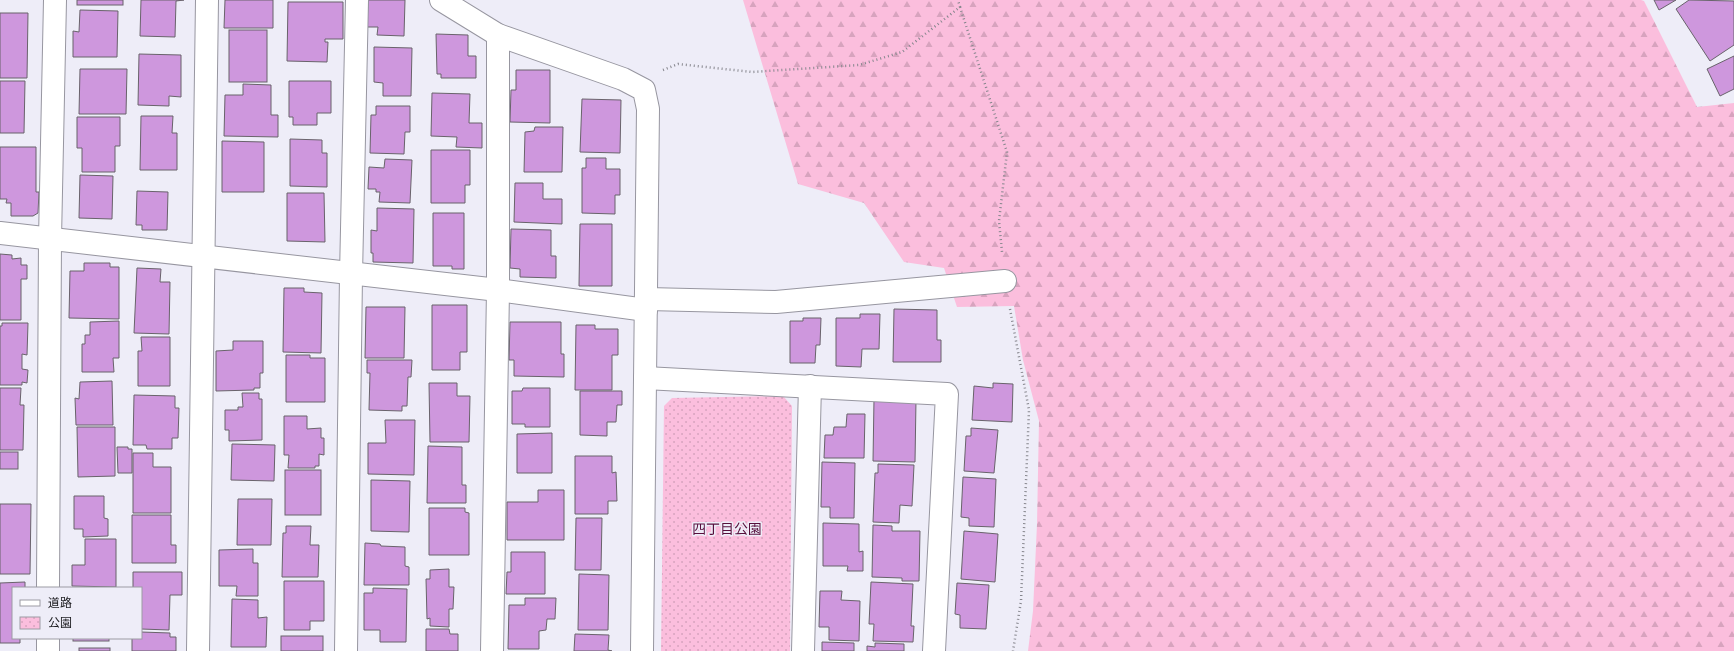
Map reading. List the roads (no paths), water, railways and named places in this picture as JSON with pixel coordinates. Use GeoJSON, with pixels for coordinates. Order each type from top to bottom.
{"type":"FeatureCollection","features":[{"type":"Feature","properties":{"kind":"street"},"geometry":{"type":"LineString","coordinates":[[48,587],[50,239],[55,0]]}},
{"type":"Feature","properties":{"kind":"street"},"geometry":{"type":"LineString","coordinates":[[198,651],[207,0]]}},
{"type":"Feature","properties":{"kind":"street"},"geometry":{"type":"LineString","coordinates":[[346,651],[351,275],[357,0]]}},
{"type":"Feature","properties":{"kind":"street"},"geometry":{"type":"LineString","coordinates":[[441,0],[498,35],[623,79],[644,90],[648,109],[642,651]]}},
{"type":"Feature","properties":{"kind":"street"},"geometry":{"type":"LineString","coordinates":[[492,651],[498,290],[498,35]]}},
{"type":"Feature","properties":{"kind":"street"},"geometry":{"type":"LineString","coordinates":[[0,233],[203,256],[351,275],[647,304],[776,302],[1005,281]]}},
{"type":"Feature","properties":{"kind":"street"},"geometry":{"type":"LineString","coordinates":[[645,378],[947,394],[934,651]]}},
{"type":"Feature","properties":{"kind":"street"},"geometry":{"type":"LineString","coordinates":[[803,651],[810,386]]}},
{"type":"Feature","properties":{"kind":"street"},"geometry":{"type":"LineString","coordinates":[[48,639],[48,651]]}},
{"type":"Feature","properties":{"kind":"park label","name":"四丁目公園"},"geometry":{"type":"Point","coordinates":[727,529]}}]}
